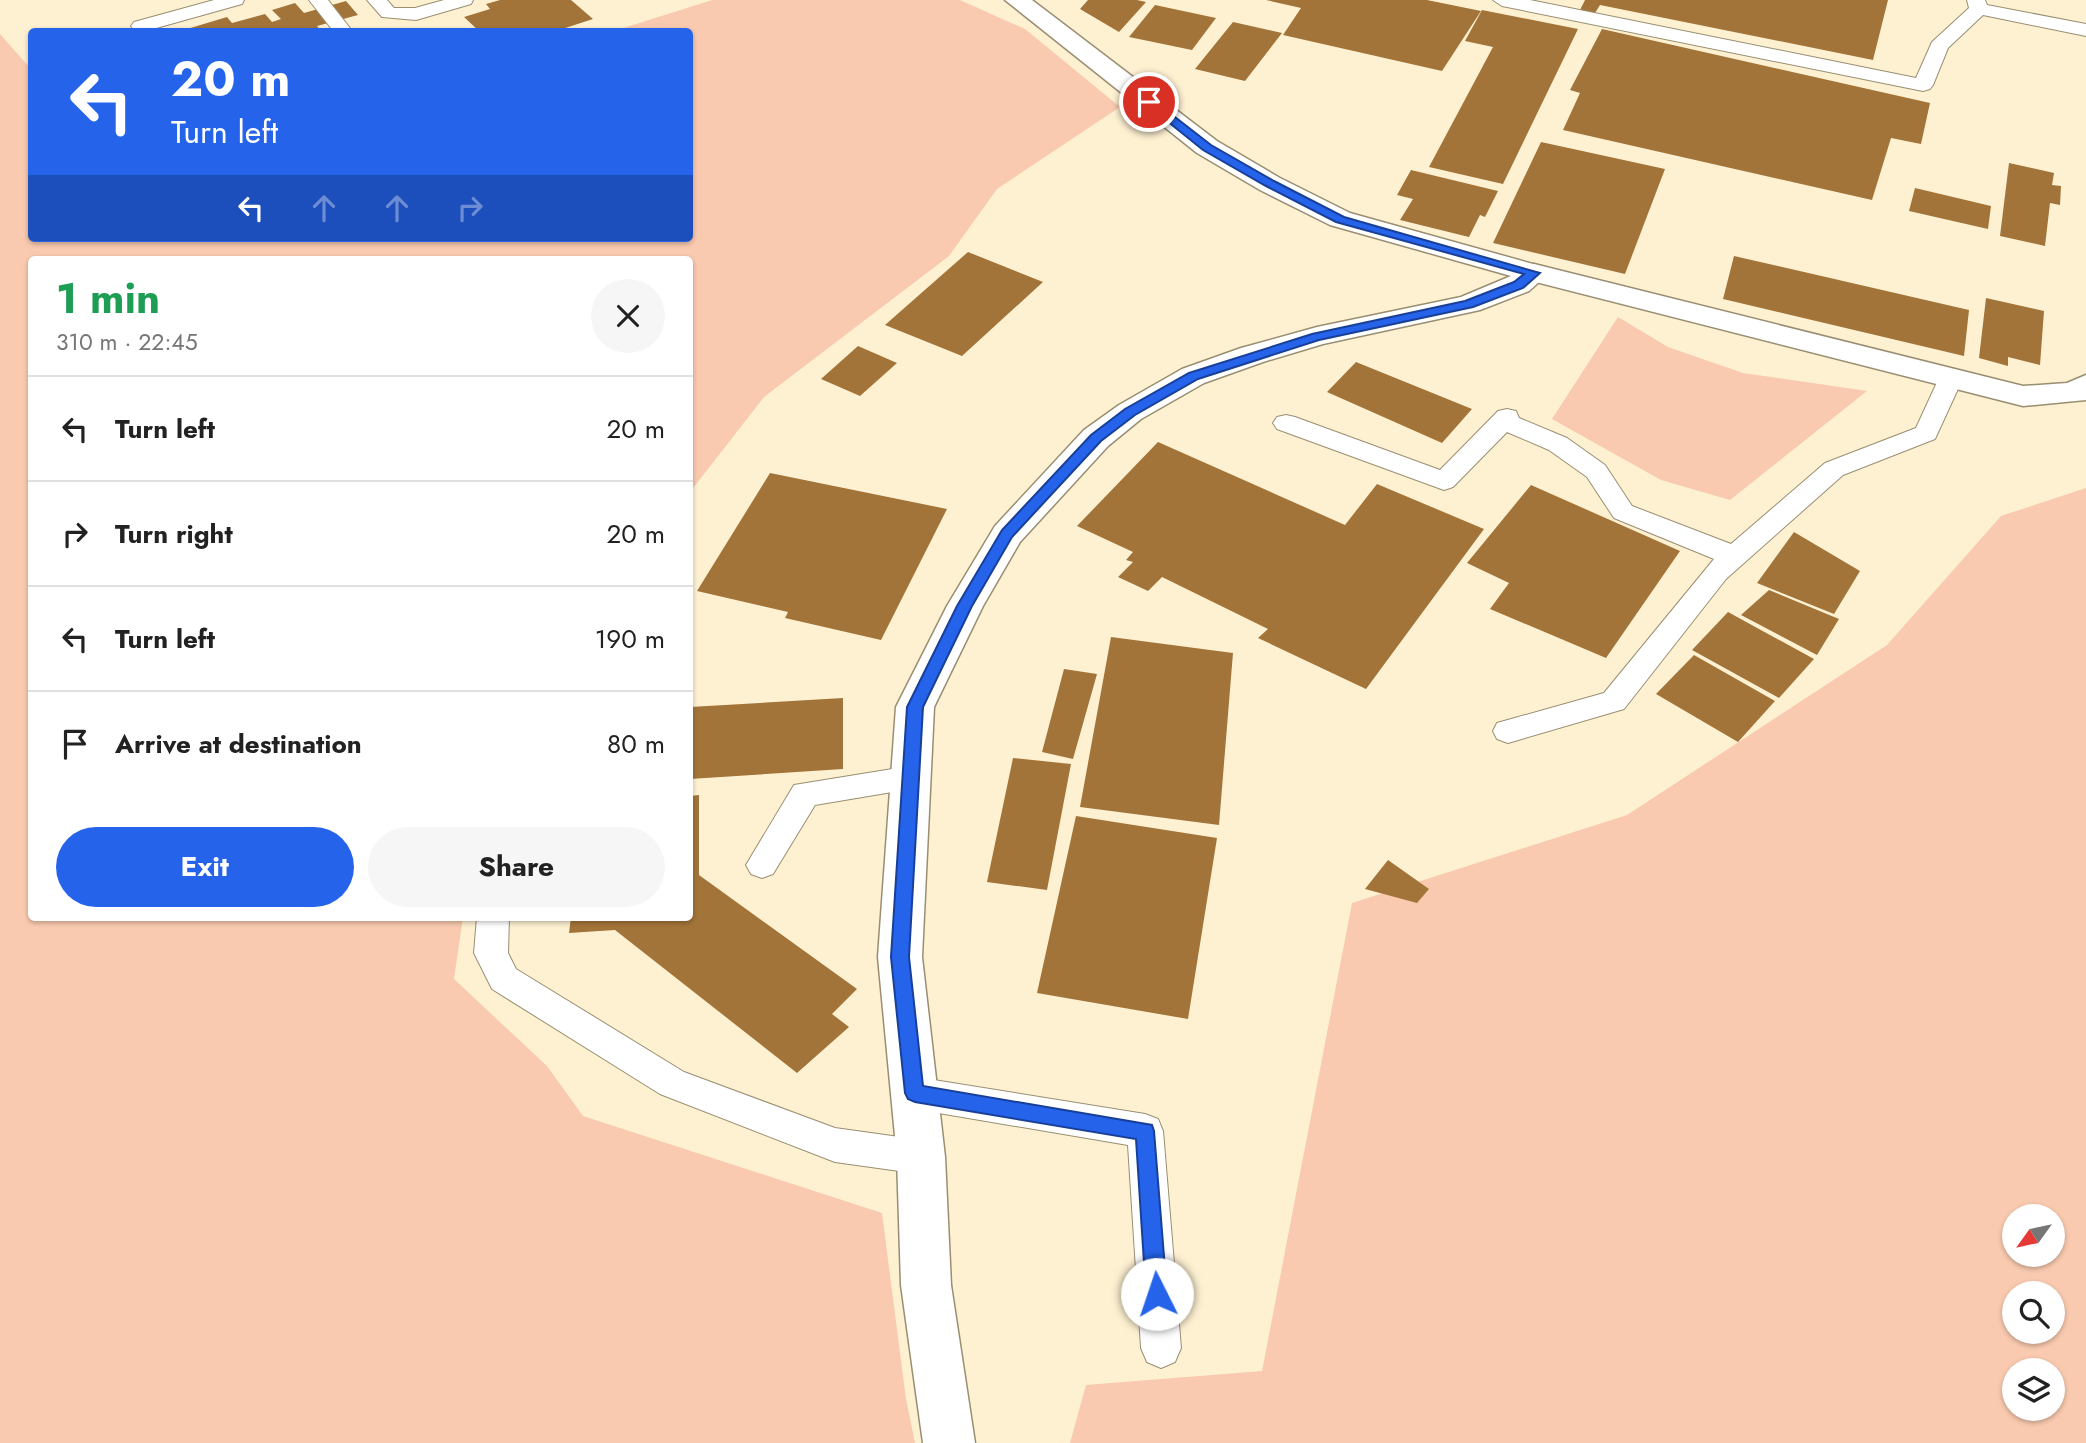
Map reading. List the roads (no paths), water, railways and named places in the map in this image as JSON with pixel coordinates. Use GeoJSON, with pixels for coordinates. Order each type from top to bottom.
{"type":"FeatureCollection","features":[{"type":"Feature","properties":{"kind":"street"},"geometry":{"type":"LineString","coordinates":[[1017,0],[1207,147],[1270,184],[1340,219],[1534,273],[2023,396],[2075,393],[2086,385]]}},
{"type":"Feature","properties":{"kind":"street"},"geometry":{"type":"LineString","coordinates":[[950,1443],[926,1285],[921,1157],[900,957],[915,707],[965,606],[1007,534],[1096,438],[1130,412],[1193,376],[1317,337],[1469,304],[1518,285],[1534,273]]}},
{"type":"Feature","properties":{"kind":"lane"},"geometry":{"type":"LineString","coordinates":[[141,26],[235,0]]}},
{"type":"Feature","properties":{"kind":"lane"},"geometry":{"type":"LineString","coordinates":[[318,0],[341,28]]}},
{"type":"Feature","properties":{"kind":"lane"},"geometry":{"type":"LineString","coordinates":[[376,0],[389,13],[416,14]]}},
{"type":"Feature","properties":{"kind":"lane"},"geometry":{"type":"LineString","coordinates":[[394,28],[416,14],[464,0]]}},
{"type":"Feature","properties":{"kind":"lane"},"geometry":{"type":"LineString","coordinates":[[1502,0],[1923,85],[1940,46],[1978,5],[2086,30]]}},
{"type":"Feature","properties":{"kind":"lane"},"geometry":{"type":"LineString","coordinates":[[1508,731],[1614,701],[1716,572],[1834,469],[1926,433],[1951,378]]}},
{"type":"Feature","properties":{"kind":"lane"},"geometry":{"type":"LineString","coordinates":[[1286,423],[1444,481],[1505,419],[1558,444],[1596,471],[1623,512],[1734,555]]}},
{"type":"Feature","properties":{"kind":"lane"},"geometry":{"type":"LineString","coordinates":[[762,865],[805,794],[911,778]]}},
{"type":"Feature","properties":{"kind":"lane"},"geometry":{"type":"LineString","coordinates":[[493,921],[491,953],[504,979],[672,1083],[835,1144],[921,1157]]}},
{"type":"Feature","properties":{"kind":"lane"},"geometry":{"type":"LineString","coordinates":[[915,1093],[1145,1131],[1161,1348]]}}]}
